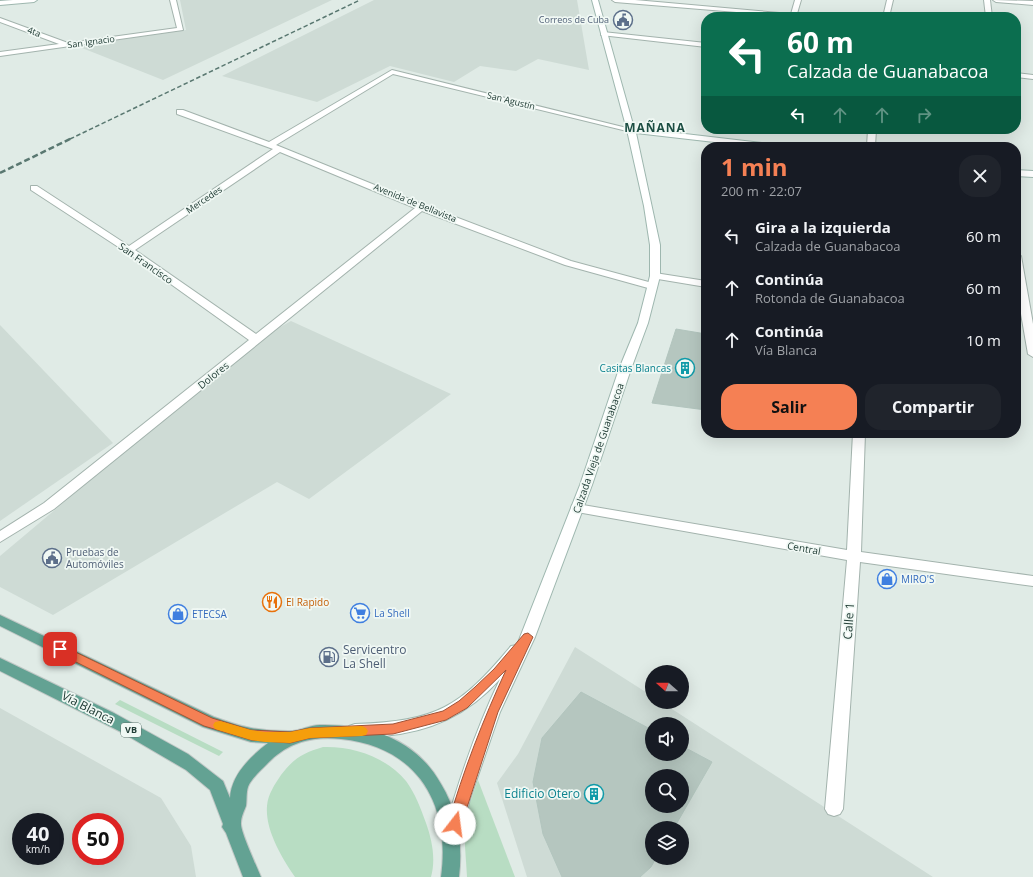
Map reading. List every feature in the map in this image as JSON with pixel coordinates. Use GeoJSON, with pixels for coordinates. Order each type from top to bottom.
{"type":"FeatureCollection","features":[{"type":"Feature","properties":{"kind":"main road"},"geometry":{"type":"LineString","coordinates":[[0,620],[209,722],[251,735],[290,738]]}},
{"type":"Feature","properties":{"kind":"main road","name":"Vía Blanca"},"geometry":{"type":"LineString","coordinates":[[0,664],[122,725],[193,765],[217,786],[231,827]]}},
{"type":"Feature","properties":{"kind":"main road"},"geometry":{"type":"LineString","coordinates":[[231,827],[238,801],[240,785],[270,750],[290,738],[310,733],[338,732],[380,740],[408,754],[427,774],[446,811],[452,837],[450,877]]}},
{"type":"Feature","properties":{"kind":"main road","name":"VB"},"geometry":{"type":"LineString","coordinates":[[231,827],[252,877]]}},
{"type":"Feature","properties":{"kind":"street"},"geometry":{"type":"LineString","coordinates":[[0,3],[34,0]]}},
{"type":"Feature","properties":{"kind":"street","name":"San Ignacio"},"geometry":{"type":"LineString","coordinates":[[0,54],[181,29],[173,0]]}},
{"type":"Feature","properties":{"kind":"street","name":"Calzada Vieja de Guanabacoa"},"geometry":{"type":"LineString","coordinates":[[528,637],[577,508],[643,323],[654,281],[653,232],[630,130],[595,0]]}},
{"type":"Feature","properties":{"kind":"street"},"geometry":{"type":"LineString","coordinates":[[615,0],[741,12]]}},
{"type":"Feature","properties":{"kind":"street"},"geometry":{"type":"LineString","coordinates":[[794,12],[798,0]]}},
{"type":"Feature","properties":{"kind":"street"},"geometry":{"type":"LineString","coordinates":[[887,12],[890,0]]}},
{"type":"Feature","properties":{"kind":"street"},"geometry":{"type":"LineString","coordinates":[[987,0],[988,12]]}},
{"type":"Feature","properties":{"kind":"street"},"geometry":{"type":"LineString","coordinates":[[996,0],[1033,3]]}},
{"type":"Feature","properties":{"kind":"street","name":"4ta"},"geometry":{"type":"LineString","coordinates":[[0,20],[69,45]]}},
{"type":"Feature","properties":{"kind":"street"},"geometry":{"type":"LineString","coordinates":[[603,34],[701,44]]}},
{"type":"Feature","properties":{"kind":"street","name":"San Agustín"},"geometry":{"type":"LineString","coordinates":[[270,145],[392,72],[630,130],[735,142]]}},
{"type":"Feature","properties":{"kind":"street"},"geometry":{"type":"LineString","coordinates":[[1021,76],[1033,77]]}},
{"type":"Feature","properties":{"kind":"street","name":"Avenida de Bellavista"},"geometry":{"type":"LineString","coordinates":[[180,112],[270,145],[421,207],[568,263],[654,281],[701,284]]}},
{"type":"Feature","properties":{"kind":"street","name":"Mercedes"},"geometry":{"type":"LineString","coordinates":[[128,250],[279,149]]}},
{"type":"Feature","properties":{"kind":"street"},"geometry":{"type":"LineString","coordinates":[[1021,173],[1033,174]]}},
{"type":"Feature","properties":{"kind":"street","name":"San Francisco"},"geometry":{"type":"LineString","coordinates":[[34,188],[128,250],[257,340]]}},
{"type":"Feature","properties":{"kind":"street","name":"Dolores"},"geometry":{"type":"LineString","coordinates":[[0,537],[49,506],[421,207]]}},
{"type":"Feature","properties":{"kind":"street"},"geometry":{"type":"LineString","coordinates":[[1021,280],[1030,324],[1033,354]]}},
{"type":"Feature","properties":{"kind":"street","name":"Calle 1"},"geometry":{"type":"LineString","coordinates":[[834,809],[854,556],[859,438]]}},
{"type":"Feature","properties":{"kind":"street","name":"Central"},"geometry":{"type":"LineString","coordinates":[[577,508],[854,556],[1033,581]]}},
{"type":"Feature","properties":{"kind":"street"},"geometry":{"type":"LineString","coordinates":[[338,732],[393,729],[446,715],[463,705],[480,690],[498,672],[528,637]]}},
{"type":"Feature","properties":{"kind":"street"},"geometry":{"type":"LineString","coordinates":[[452,837],[462,799],[492,712],[528,637]]}},
{"type":"Feature","properties":{"kind":"street"},"geometry":{"type":"LineString","coordinates":[[231,827],[247,877]]}},
{"type":"Feature","properties":{"kind":"shaded area"},"geometry":{"type":"Polygon","coordinates":[[[180,0],[332,0],[163,80],[77,46],[186,30],[180,0]]]}},
{"type":"Feature","properties":{"kind":"shaded area"},"geometry":{"type":"Polygon","coordinates":[[[374,0],[577,0],[589,70],[538,59],[516,71],[480,66],[454,82],[390,66],[317,102],[222,76],[374,0]]]}},
{"type":"Feature","properties":{"kind":"shaded area"},"geometry":{"type":"Polygon","coordinates":[[[291,321],[451,394],[309,499],[277,482],[53,615],[0,587],[0,556],[257,340],[291,321]]]}},
{"type":"Feature","properties":{"kind":"shaded area"},"geometry":{"type":"Polygon","coordinates":[[[0,325],[113,443],[0,521],[0,325]]]}},
{"type":"Feature","properties":{"kind":"shaded area"},"geometry":{"type":"Polygon","coordinates":[[[575,647],[645,692],[645,709],[672,709],[684,717],[645,717],[645,761],[689,761],[689,720],[933,877],[527,877],[497,783],[518,754],[575,647]]]}},
{"type":"Feature","properties":{"kind":"shaded area"},"geometry":{"type":"Polygon","coordinates":[[[0,708],[161,798],[191,846],[196,877],[0,877],[0,708]]]}},
{"type":"Feature","properties":{"kind":"green space"},"geometry":{"type":"Polygon","coordinates":[[[120,700],[223,752],[219,756],[115,704],[120,700]]]}},
{"type":"Feature","properties":{"kind":"green space"},"geometry":{"type":"Polygon","coordinates":[[[323,747],[334,747],[357,751],[379,759],[389,765],[406,781],[418,801],[430,836],[433,850],[431,877],[295,877],[275,843],[269,825],[267,806],[270,793],[290,764],[304,754],[323,747]]]}},
{"type":"Feature","properties":{"kind":"green space"},"geometry":{"type":"Polygon","coordinates":[[[478,780],[515,877],[467,877],[465,816],[478,780]]]}},
{"type":"Feature","properties":{"kind":"building","name":"Casitas Blancas"},"geometry":{"type":"Polygon","coordinates":[[[676,329],[701,333],[701,409],[652,403],[676,329]]]}},
{"type":"Feature","properties":{"kind":"building","name":"Edificio Otero"},"geometry":{"type":"Polygon","coordinates":[[[581,692],[645,726],[645,761],[689,761],[689,750],[712,762],[689,802],[689,769],[645,769],[645,813],[683,813],[678,821],[645,821],[645,865],[652,865],[640,877],[562,877],[543,834],[533,782],[542,738],[581,692]]]}},
{"type":"Feature","properties":{"kind":"railway"},"geometry":{"type":"LineString","coordinates":[[70,139],[360,0]]}},
{"type":"Feature","properties":{"kind":"railway"},"geometry":{"type":"LineString","coordinates":[[0,173],[72,138]]}},
{"type":"Feature","properties":{"kind":"slow traffic"},"geometry":{"type":"LineString","coordinates":[[220,725],[251,735],[265,737],[290,738],[310,733],[362,731]]}},
{"type":"Feature","properties":{"kind":"place","name":"Correos de Cuba"},"geometry":{"type":"Point","coordinates":[623,20]}},
{"type":"Feature","properties":{"kind":"place","name":"Casitas Blancas"},"geometry":{"type":"Point","coordinates":[685,368]}},
{"type":"Feature","properties":{"kind":"place","name":"Pruebas de Automóviles"},"geometry":{"type":"Point","coordinates":[52,558]}},
{"type":"Feature","properties":{"kind":"place","name":"MIRO'S"},"geometry":{"type":"Point","coordinates":[887,579]}},
{"type":"Feature","properties":{"kind":"place","name":"El Rapido"},"geometry":{"type":"Point","coordinates":[272,602]}},
{"type":"Feature","properties":{"kind":"place","name":"La Shell"},"geometry":{"type":"Point","coordinates":[360,613]}},
{"type":"Feature","properties":{"kind":"place","name":"ETECSA"},"geometry":{"type":"Point","coordinates":[178,614]}},
{"type":"Feature","properties":{"kind":"place","name":"Servicentro La Shell"},"geometry":{"type":"Point","coordinates":[329,657]}},
{"type":"Feature","properties":{"kind":"place","name":"Edificio Otero"},"geometry":{"type":"Point","coordinates":[594,794]}},
{"type":"Feature","properties":{"kind":"district","name":"MAÑANA"},"geometry":{"type":"Point","coordinates":[655,128]}},
{"type":"Feature","properties":{"kind":"route"},"geometry":{"type":"LineString","coordinates":[[60,649],[209,722],[251,735],[290,738],[310,733],[393,729],[446,715],[463,705],[480,690],[498,672],[528,637],[492,712],[455,824]]}}]}
